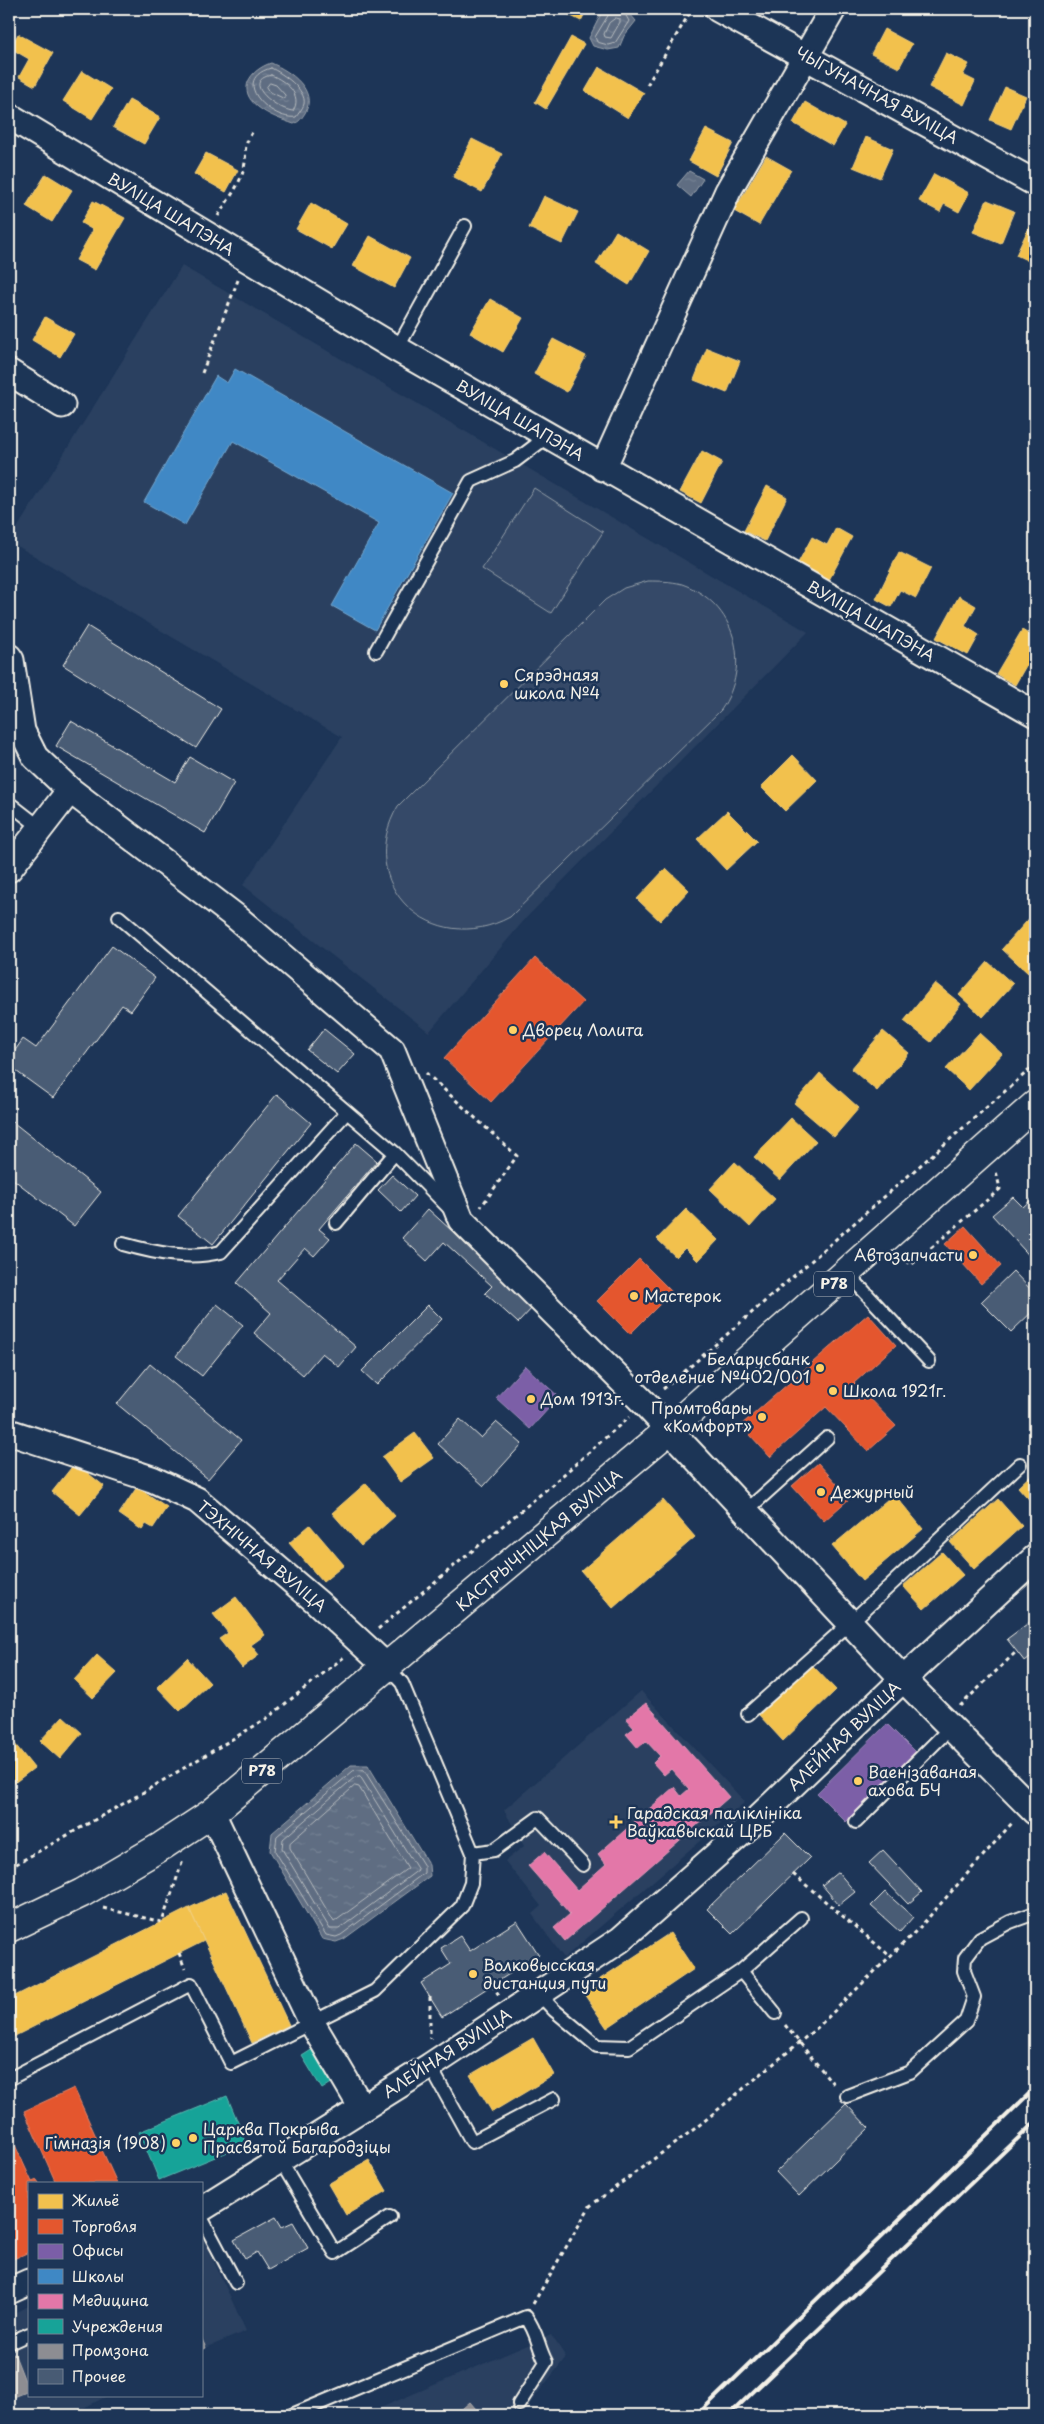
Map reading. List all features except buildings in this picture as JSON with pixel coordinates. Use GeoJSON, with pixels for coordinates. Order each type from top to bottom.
{"type":"FeatureCollection","features":[{"type":"Feature","properties":{"kind":"main road","name":"КАСТРЫЧНІЦКАЯ ВУЛІЦА"},"geometry":{"type":"LineString","coordinates":[[9,1928],[82,1893],[162,1846],[212,1813],[669,1430],[1035,1105]]}},
{"type":"Feature","properties":{"kind":"street","name":"ЧЫГУНАЧНАЯ ВУЛІЦА"},"geometry":{"type":"LineString","coordinates":[[718,9],[807,56],[1035,183]]}},
{"type":"Feature","properties":{"kind":"street"},"geometry":{"type":"LineString","coordinates":[[603,468],[728,191],[833,9]]}},
{"type":"Feature","properties":{"kind":"street","name":"ВУЛІЦА ШАПЭНА"},"geometry":{"type":"LineString","coordinates":[[9,116],[397,349],[1035,714]]}},
{"type":"Feature","properties":{"kind":"street"},"geometry":{"type":"LineString","coordinates":[[9,372],[62,405]]}},
{"type":"Feature","properties":{"kind":"street"},"geometry":{"type":"LineString","coordinates":[[10,658],[22,731],[35,757],[70,790],[236,917],[392,1050],[461,1220],[669,1430],[903,1679],[1032,1809]]}},
{"type":"Feature","properties":{"kind":"street"},"geometry":{"type":"LineString","coordinates":[[9,869],[70,790]]}},
{"type":"Feature","properties":{"kind":"street","name":"ТЭХНІЧНАЯ ВУЛІЦА"},"geometry":{"type":"LineString","coordinates":[[9,1432],[152,1479],[197,1500],[317,1602],[386,1666]]}},
{"type":"Feature","properties":{"kind":"street","name":"АЛЕЙНАЯ ВУЛІЦА"},"geometry":{"type":"LineString","coordinates":[[202,2208],[430,2066],[620,1940],[756,1820],[903,1679],[1033,1564]]}},
{"type":"Feature","properties":{"kind":"street"},"geometry":{"type":"LineString","coordinates":[[212,1813],[312,2023],[362,2108]]}},
{"type":"Feature","properties":{"kind":"street"},"geometry":{"type":"LineString","coordinates":[[9,2291],[28,2282]]}},
{"type":"Feature","properties":{"kind":"lane"},"geometry":{"type":"LineString","coordinates":[[397,349],[465,226]]}},
{"type":"Feature","properties":{"kind":"lane"},"geometry":{"type":"LineString","coordinates":[[376,651],[471,481],[515,461],[548,436]]}},
{"type":"Feature","properties":{"kind":"lane"},"geometry":{"type":"LineString","coordinates":[[9,803],[41,828]]}},
{"type":"Feature","properties":{"kind":"lane"},"geometry":{"type":"LineString","coordinates":[[119,917],[395,1153],[461,1220]]}},
{"type":"Feature","properties":{"kind":"lane"},"geometry":{"type":"LineString","coordinates":[[123,1244],[163,1254],[202,1257],[221,1252],[347,1112]]}},
{"type":"Feature","properties":{"kind":"lane"},"geometry":{"type":"LineString","coordinates":[[336,1223],[395,1153]]}},
{"type":"Feature","properties":{"kind":"lane"},"geometry":{"type":"LineString","coordinates":[[847,1273],[929,1361]]}},
{"type":"Feature","properties":{"kind":"lane"},"geometry":{"type":"LineString","coordinates":[[746,1512],[827,1438]]}},
{"type":"Feature","properties":{"kind":"lane"},"geometry":{"type":"LineString","coordinates":[[748,1714],[850,1623],[1020,1464]]}},
{"type":"Feature","properties":{"kind":"lane"},"geometry":{"type":"LineString","coordinates":[[9,2079],[191,1984],[230,2063],[375,1991],[462,1906],[471,1883],[473,1853],[402,1683],[386,1666]]}},
{"type":"Feature","properties":{"kind":"lane"},"geometry":{"type":"LineString","coordinates":[[856,1822],[948,1724]]}},
{"type":"Feature","properties":{"kind":"lane"},"geometry":{"type":"LineString","coordinates":[[473,1853],[494,1850],[538,1818],[583,1865]]}},
{"type":"Feature","properties":{"kind":"lane"},"geometry":{"type":"LineString","coordinates":[[847,2096],[910,2072],[966,2021],[974,1997],[964,1971],[965,1958],[980,1938],[1010,1922],[1035,1913]]}},
{"type":"Feature","properties":{"kind":"lane"},"geometry":{"type":"LineString","coordinates":[[539,1994],[554,2010],[597,2046],[629,2047],[741,1971],[801,1918]]}},
{"type":"Feature","properties":{"kind":"lane"},"geometry":{"type":"LineString","coordinates":[[741,1971],[775,2013]]}},
{"type":"Feature","properties":{"kind":"lane"},"geometry":{"type":"LineString","coordinates":[[430,2066],[472,2142],[554,2099]]}},
{"type":"Feature","properties":{"kind":"lane"},"geometry":{"type":"LineString","coordinates":[[280,2160],[334,2253],[390,2217]]}},
{"type":"Feature","properties":{"kind":"lane"},"geometry":{"type":"LineString","coordinates":[[202,2219],[236,2283]]}},
{"type":"Feature","properties":{"kind":"lane"},"geometry":{"type":"LineString","coordinates":[[292,2415],[526,2317],[536,2330],[546,2362],[519,2404]]}},
{"type":"Feature","properties":{"kind":"lane"},"geometry":{"type":"LineString","coordinates":[[9,2343],[28,2334]]}},
{"type":"Feature","properties":{"kind":"path"},"geometry":{"type":"LineString","coordinates":[[647,84],[692,9]]}},
{"type":"Feature","properties":{"kind":"path"},"geometry":{"type":"LineString","coordinates":[[205,235],[238,184],[244,167],[244,146],[253,131]]}},
{"type":"Feature","properties":{"kind":"path"},"geometry":{"type":"LineString","coordinates":[[202,373],[242,269],[248,260]]}},
{"type":"Feature","properties":{"kind":"path"},"geometry":{"type":"LineString","coordinates":[[684,1372],[1035,1066]]}},
{"type":"Feature","properties":{"kind":"path"},"geometry":{"type":"LineString","coordinates":[[896,1250],[912,1265],[1000,1189],[995,1170],[1002,1164]]}},
{"type":"Feature","properties":{"kind":"path"},"geometry":{"type":"LineString","coordinates":[[948,1724],[1017,1651]]}},
{"type":"Feature","properties":{"kind":"path"},"geometry":{"type":"LineString","coordinates":[[526,2317],[590,2206],[697,2127],[818,2027],[920,1927],[1032,1809]]}},
{"type":"Feature","properties":{"kind":"path"},"geometry":{"type":"LineString","coordinates":[[97,1906],[162,1922],[184,1857]]}},
{"type":"Feature","properties":{"kind":"path"},"geometry":{"type":"LineString","coordinates":[[794,1874],[890,1956]]}},
{"type":"Feature","properties":{"kind":"path"},"geometry":{"type":"LineString","coordinates":[[430,1997],[430,2066]]}},
{"type":"Feature","properties":{"kind":"path"},"geometry":{"type":"LineString","coordinates":[[775,2013],[798,2044],[838,2091],[847,2096]]}},
{"type":"Feature","properties":{"kind":"shaded area","name":"Сярэднаяя школа №4"},"geometry":{"type":"Polygon","coordinates":[[[182,266],[808,632],[526,918],[429,1032],[243,885],[342,737],[9,541],[182,266]]]}},
{"type":"Feature","properties":{"kind":"shaded area"},"geometry":{"type":"Polygon","coordinates":[[[534,488],[603,532],[551,613],[482,569],[534,488]]]}},
{"type":"Feature","properties":{"kind":"shaded area"},"geometry":{"type":"Polygon","coordinates":[[[648,581],[678,583],[700,593],[715,605],[726,620],[733,637],[737,655],[736,674],[721,710],[510,917],[481,927],[453,928],[428,921],[408,907],[393,886],[385,862],[386,835],[398,806],[605,600],[624,588],[648,581]]]}},
{"type":"Feature","properties":{"kind":"shaded area","name":"Гарадская паліклініка Ваўкавыскай ЦРБ"},"geometry":{"type":"Polygon","coordinates":[[[641,1691],[745,1802],[564,1958],[532,1914],[541,1906],[505,1861],[524,1846],[504,1810],[641,1691]]]}},
{"type":"Feature","properties":{"kind":"shaded area"},"geometry":{"type":"Polygon","coordinates":[[[202,2236],[246,2331],[202,2350],[202,2236]]]}},
{"type":"Feature","properties":{"kind":"shaded area"},"geometry":{"type":"Polygon","coordinates":[[[28,2306],[28,2396],[107,2396],[70,2415],[9,2415],[9,2315],[28,2306]]]}},
{"type":"Feature","properties":{"kind":"shaded area"},"geometry":{"type":"Polygon","coordinates":[[[551,2335],[566,2357],[521,2415],[364,2415],[551,2335]]]}},
{"type":"Feature","properties":{"kind":"water"},"geometry":{"type":"Polygon","coordinates":[[[611,9],[625,11],[636,21],[624,36],[619,48],[608,50],[593,46],[589,38],[601,14],[611,9]]]}},
{"type":"Feature","properties":{"kind":"water"},"geometry":{"type":"Polygon","coordinates":[[[271,63],[294,76],[305,89],[308,105],[300,120],[294,124],[262,110],[251,101],[248,94],[248,81],[257,70],[271,63]]]}},
{"type":"Feature","properties":{"kind":"water"},"geometry":{"type":"Polygon","coordinates":[[[689,171],[703,179],[691,197],[677,185],[689,171]]]}},
{"type":"Feature","properties":{"kind":"water"},"geometry":{"type":"Polygon","coordinates":[[[351,1765],[368,1765],[429,1865],[430,1876],[344,1939],[336,1942],[322,1939],[270,1851],[272,1833],[351,1765]]]}},
{"type":"Feature","properties":{"kind":"railway"},"geometry":{"type":"LineString","coordinates":[[697,2415],[1035,2088]]}},
{"type":"Feature","properties":{"kind":"railway"},"geometry":{"type":"LineString","coordinates":[[729,2415],[1035,2122]]}},
{"type":"Feature","properties":{"kind":"place","name":"Сярэднаяя школа №4"},"geometry":{"type":"Point","coordinates":[504,684]}},
{"type":"Feature","properties":{"kind":"place","name":"Дворец Лолита"},"geometry":{"type":"Point","coordinates":[513,1030]}},
{"type":"Feature","properties":{"kind":"place","name":"Автозапчасти"},"geometry":{"type":"Point","coordinates":[973,1255]}},
{"type":"Feature","properties":{"kind":"place","name":"Мастерок"},"geometry":{"type":"Point","coordinates":[634,1296]}},
{"type":"Feature","properties":{"kind":"place","name":"Беларусбанк отделение №402/001"},"geometry":{"type":"Point","coordinates":[820,1368]}},
{"type":"Feature","properties":{"kind":"place","name":"Школа 1921г."},"geometry":{"type":"Point","coordinates":[833,1391]}},
{"type":"Feature","properties":{"kind":"place","name":"Дом 1913г."},"geometry":{"type":"Point","coordinates":[531,1399]}},
{"type":"Feature","properties":{"kind":"place","name":"Промтовары «Комфорт»"},"geometry":{"type":"Point","coordinates":[762,1417]}},
{"type":"Feature","properties":{"kind":"place","name":"Дежурный"},"geometry":{"type":"Point","coordinates":[821,1492]}},
{"type":"Feature","properties":{"kind":"place","name":"Ваенізаваная ахова БЧ"},"geometry":{"type":"Point","coordinates":[858,1781]}},
{"type":"Feature","properties":{"kind":"place","name":"Гарадская паліклініка Ваўкавыскай ЦРБ"},"geometry":{"type":"Point","coordinates":[616,1822]}},
{"type":"Feature","properties":{"kind":"place","name":"Волковысская дистанция пути"},"geometry":{"type":"Point","coordinates":[473,1974]}},
{"type":"Feature","properties":{"kind":"place","name":"Царква Покрыва Прасвятой Багародзіцы"},"geometry":{"type":"Point","coordinates":[193,2138]}},
{"type":"Feature","properties":{"kind":"place","name":"Гімназія (1908)"},"geometry":{"type":"Point","coordinates":[176,2143]}}]}
